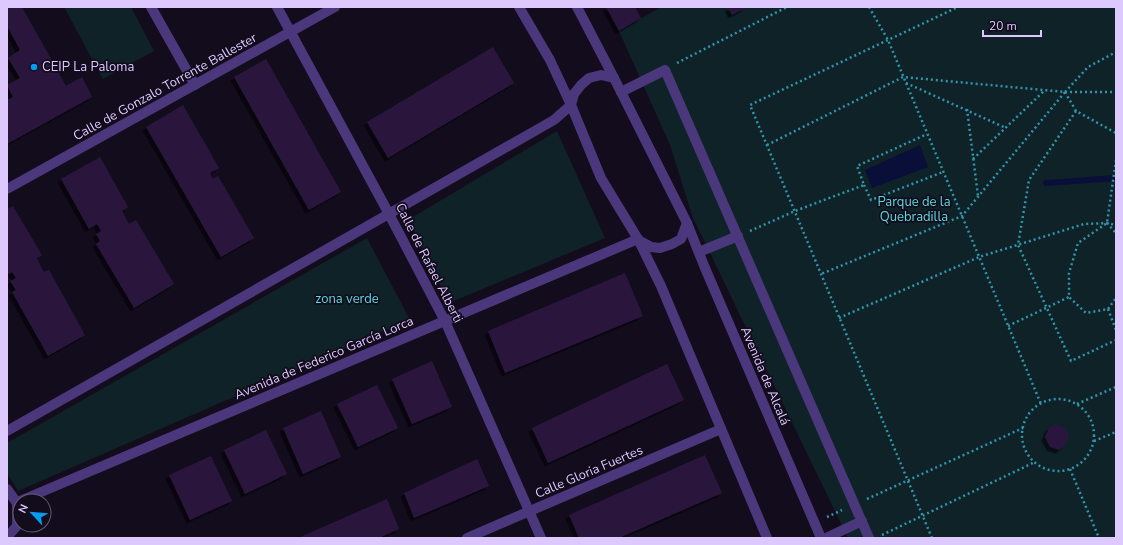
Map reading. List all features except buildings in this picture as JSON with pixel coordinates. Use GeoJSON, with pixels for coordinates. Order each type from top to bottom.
{"type":"FeatureCollection","features":[{"type":"Feature","properties":{"kind":"street"},"geometry":{"type":"LineString","coordinates":[[151,7],[195,84]]}},
{"type":"Feature","properties":{"kind":"street","name":"Calle de Rafael Alberti"},"geometry":{"type":"LineString","coordinates":[[277,7],[445,321],[542,538]]}},
{"type":"Feature","properties":{"kind":"street","name":"Calle de Gonzalo Torrente Ballester"},"geometry":{"type":"LineString","coordinates":[[7,189],[335,7]]}},
{"type":"Feature","properties":{"kind":"street"},"geometry":{"type":"LineString","coordinates":[[519,7],[550,60],[571,105],[601,178],[638,239],[661,286],[767,538]]}},
{"type":"Feature","properties":{"kind":"street","name":"Avenida de Alcalá"},"geometry":{"type":"LineString","coordinates":[[577,7],[687,223],[821,538]]}},
{"type":"Feature","properties":{"kind":"street"},"geometry":{"type":"LineString","coordinates":[[621,92],[665,70],[870,538]]}},
{"type":"Feature","properties":{"kind":"street"},"geometry":{"type":"LineString","coordinates":[[7,431],[554,120],[571,105],[574,94],[580,85],[589,78],[601,74],[614,78]]}},
{"type":"Feature","properties":{"kind":"street"},"geometry":{"type":"LineString","coordinates":[[638,239],[650,248],[660,248],[681,239],[687,223]]}},
{"type":"Feature","properties":{"kind":"street"},"geometry":{"type":"LineString","coordinates":[[699,252],[738,236]]}},
{"type":"Feature","properties":{"kind":"street","name":"Avenida de Federico García Lorca"},"geometry":{"type":"LineString","coordinates":[[40,493],[638,239]]}},
{"type":"Feature","properties":{"kind":"street","name":"Calle Gloria Fuertes"},"geometry":{"type":"LineString","coordinates":[[467,538],[721,429]]}},
{"type":"Feature","properties":{"kind":"street"},"geometry":{"type":"LineString","coordinates":[[826,538],[862,521]]}},
{"type":"Feature","properties":{"kind":"path"},"geometry":{"type":"LineString","coordinates":[[665,70],[787,7]]}},
{"type":"Feature","properties":{"kind":"path"},"geometry":{"type":"LineString","coordinates":[[869,7],[888,40],[1041,404]]}},
{"type":"Feature","properties":{"kind":"path"},"geometry":{"type":"LineString","coordinates":[[932,538],[750,105],[958,7]]}},
{"type":"Feature","properties":{"kind":"path"},"geometry":{"type":"LineString","coordinates":[[821,274],[962,216],[1065,92],[1088,67],[1116,52]]}},
{"type":"Feature","properties":{"kind":"path"},"geometry":{"type":"LineString","coordinates":[[767,145],[904,77],[1065,92],[1116,92]]}},
{"type":"Feature","properties":{"kind":"path"},"geometry":{"type":"LineString","coordinates":[[906,83],[967,109],[1006,128]]}},
{"type":"Feature","properties":{"kind":"path"},"geometry":{"type":"LineString","coordinates":[[973,159],[1046,90]]}},
{"type":"Feature","properties":{"kind":"path"},"geometry":{"type":"LineString","coordinates":[[1065,92],[1076,111],[1116,132]]}},
{"type":"Feature","properties":{"kind":"path"},"geometry":{"type":"LineString","coordinates":[[967,109],[978,197]]}},
{"type":"Feature","properties":{"kind":"path"},"geometry":{"type":"LineString","coordinates":[[1076,111],[1029,180],[1018,245],[1071,361],[1116,340]]}},
{"type":"Feature","properties":{"kind":"path"},"geometry":{"type":"LineString","coordinates":[[927,134],[857,166],[864,185],[871,200],[943,172]]}},
{"type":"Feature","properties":{"kind":"path"},"geometry":{"type":"LineString","coordinates":[[1116,160],[1107,223],[1078,243],[1069,273],[1069,296],[1086,313],[1108,309],[1116,298]]}},
{"type":"Feature","properties":{"kind":"path"},"geometry":{"type":"LineString","coordinates":[[738,236],[795,211],[864,185]]}},
{"type":"Feature","properties":{"kind":"path"},"geometry":{"type":"LineString","coordinates":[[1107,223],[1116,233]]}},
{"type":"Feature","properties":{"kind":"path"},"geometry":{"type":"LineString","coordinates":[[839,318],[979,256],[1084,224],[1107,223],[1116,225]]}},
{"type":"Feature","properties":{"kind":"path"},"geometry":{"type":"LineString","coordinates":[[1008,326],[1069,296]]}},
{"type":"Feature","properties":{"kind":"path"},"geometry":{"type":"LineString","coordinates":[[1108,309],[1116,330]]}},
{"type":"Feature","properties":{"kind":"path"},"geometry":{"type":"LineString","coordinates":[[1076,404],[1116,388]]}},
{"type":"Feature","properties":{"kind":"path"},"geometry":{"type":"LineString","coordinates":[[1058,399],[1071,401],[1081,407],[1089,417],[1094,428],[1094,440],[1090,452],[1083,461],[1070,469],[1062,471],[1051,470],[1041,466],[1032,460],[1026,450],[1023,439],[1023,428],[1028,416],[1041,404],[1046,401],[1058,399]]}},
{"type":"Feature","properties":{"kind":"path"},"geometry":{"type":"LineString","coordinates":[[814,523],[1023,428]]}},
{"type":"Feature","properties":{"kind":"path"},"geometry":{"type":"LineString","coordinates":[[1094,440],[1116,432]]}},
{"type":"Feature","properties":{"kind":"path"},"geometry":{"type":"LineString","coordinates":[[876,538],[1035,462]]}},
{"type":"Feature","properties":{"kind":"path"},"geometry":{"type":"LineString","coordinates":[[1070,469],[1099,538]]}},
{"type":"Feature","properties":{"kind":"green space"},"geometry":{"type":"Polygon","coordinates":[[[64,7],[131,7],[154,51],[103,79],[64,7]]]}},
{"type":"Feature","properties":{"kind":"green space","name":"Parque de la Quebradilla"},"geometry":{"type":"Polygon","coordinates":[[[661,7],[1116,7],[1116,538],[848,538],[693,218],[670,145],[619,31],[661,7]]]}},
{"type":"Feature","properties":{"kind":"green space"},"geometry":{"type":"Polygon","coordinates":[[[557,131],[605,238],[449,303],[408,220],[557,131]]]}},
{"type":"Feature","properties":{"kind":"green space","name":"zona verde"},"geometry":{"type":"Polygon","coordinates":[[[367,238],[410,320],[18,491],[7,473],[7,443],[367,238]]]}},
{"type":"Feature","properties":{"kind":"shaded area"},"geometry":{"type":"Polygon","coordinates":[[[920,145],[928,167],[872,188],[865,170],[920,145]]]}},
{"type":"Feature","properties":{"kind":"waterway"},"geometry":{"type":"LineString","coordinates":[[1046,183],[1116,178]]}},
{"type":"Feature","properties":{"kind":"place","name":"CEIP La Paloma"},"geometry":{"type":"Point","coordinates":[34,67]}}]}
